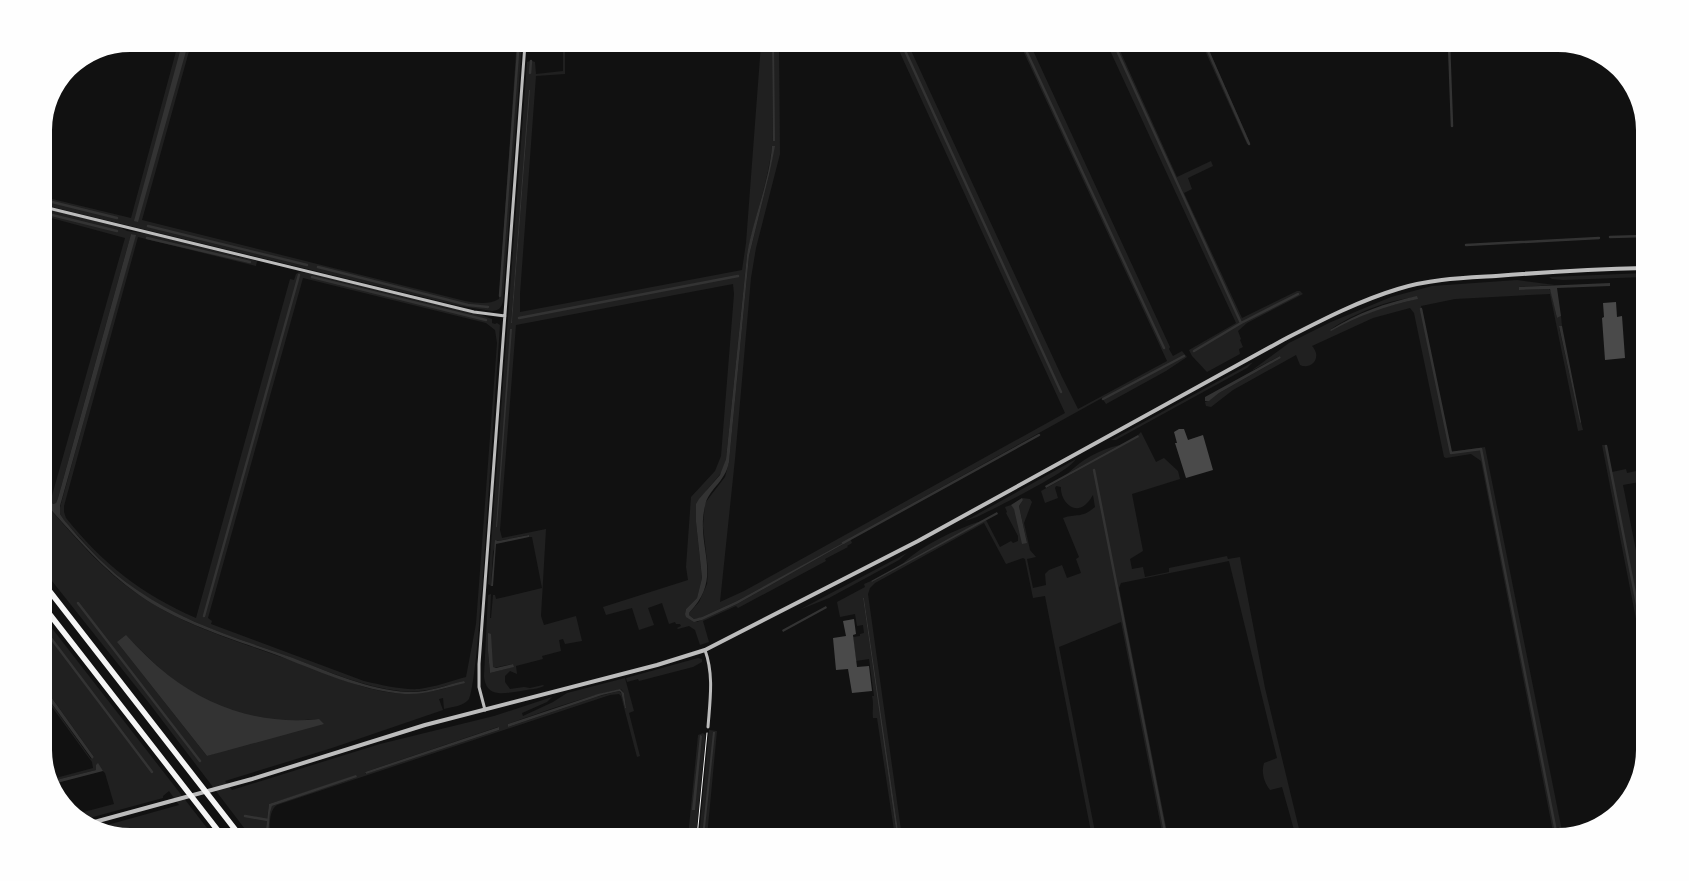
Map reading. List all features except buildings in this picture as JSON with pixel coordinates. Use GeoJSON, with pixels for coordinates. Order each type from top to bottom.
{"type":"FeatureCollection","features":[{"type":"Feature","properties":{"kind":"highway"},"geometry":{"type":"LineString","coordinates":[[53,596],[234,828]]}},
{"type":"Feature","properties":{"kind":"highway"},"geometry":{"type":"LineString","coordinates":[[53,619],[216,828]]}},
{"type":"Feature","properties":{"kind":"street"},"geometry":{"type":"LineString","coordinates":[[484,710],[479,690],[479,669],[524,53]]}},
{"type":"Feature","properties":{"kind":"street"},"geometry":{"type":"LineString","coordinates":[[53,209],[474,312],[505,316]]}},
{"type":"Feature","properties":{"kind":"street"},"geometry":{"type":"LineString","coordinates":[[98,821],[228,785],[404,731],[671,661],[704,650],[918,541],[1268,348],[1315,324],[1382,294],[1438,280],[1557,271],[1636,268]]}},
{"type":"Feature","properties":{"kind":"street"},"geometry":{"type":"LineString","coordinates":[[704,650],[710,663],[711,674],[708,727]]}},
{"type":"Feature","properties":{"kind":"path"},"geometry":{"type":"LineString","coordinates":[[698,828],[708,727]]}},
{"type":"Feature","properties":{"kind":"shaded area"},"geometry":{"type":"Polygon","coordinates":[[[176,53],[188,53],[142,220],[465,301],[482,303],[499,299],[516,53],[521,53],[503,301],[497,310],[492,311],[460,306],[53,207],[53,199],[131,218],[176,53]]]}},
{"type":"Feature","properties":{"kind":"shaded area"},"geometry":{"type":"Polygon","coordinates":[[[180,53],[185,53],[138,222],[134,221],[180,53]]]}},
{"type":"Feature","properties":{"kind":"shaded area"},"geometry":{"type":"Polygon","coordinates":[[[563,53],[565,53],[565,74],[536,76],[520,312],[742,270],[746,243],[760,53],[772,53],[774,141],[774,53],[779,53],[780,154],[756,248],[751,278],[720,602],[744,591],[1065,413],[900,53],[912,53],[1078,409],[1167,361],[1024,53],[1034,53],[1170,347],[1169,349],[1173,356],[1182,351],[1187,357],[1166,371],[1106,404],[1102,398],[850,538],[852,543],[848,547],[825,559],[826,561],[738,608],[736,606],[703,621],[709,642],[700,645],[695,630],[689,626],[678,629],[681,626],[675,622],[669,624],[662,603],[648,608],[654,625],[639,630],[632,608],[606,615],[603,607],[688,580],[686,567],[691,497],[715,471],[721,456],[734,294],[733,284],[516,325],[500,530],[502,538],[546,529],[541,616],[544,625],[576,616],[582,641],[565,644],[563,639],[559,640],[561,651],[542,656],[543,659],[516,666],[517,674],[510,671],[505,676],[505,682],[510,689],[544,686],[509,693],[492,691],[488,688],[484,676],[488,595],[491,594],[491,618],[493,595],[495,595],[496,599],[542,588],[532,537],[528,535],[497,540],[493,552],[491,586],[488,584],[527,62],[530,61],[530,73],[532,61],[535,62],[536,74],[563,71],[563,53]],[[530,90],[511,323],[512,322],[530,90]],[[772,146],[747,255],[726,459],[722,472],[707,490],[696,522],[702,578],[697,598],[686,609],[685,614],[697,622],[737,604],[845,543],[737,601],[700,618],[694,619],[689,615],[699,602],[707,584],[708,570],[703,526],[705,503],[725,477],[729,462],[749,256],[770,171],[774,146],[772,146]],[[488,634],[490,673],[513,667],[513,664],[493,668],[491,664],[491,634],[488,634]]]}},
{"type":"Feature","properties":{"kind":"shaded area"},"geometry":{"type":"Polygon","coordinates":[[[772,53],[774,53],[775,141],[773,141],[772,53]]]}},
{"type":"Feature","properties":{"kind":"shaded area"},"geometry":{"type":"Polygon","coordinates":[[[1111,53],[1121,53],[1177,177],[1211,161],[1213,166],[1188,178],[1192,189],[1184,193],[1242,318],[1297,291],[1303,294],[1247,323],[1238,331],[1243,347],[1239,349],[1240,354],[1207,372],[1189,350],[1236,323],[1111,53]]]}},
{"type":"Feature","properties":{"kind":"shaded area"},"geometry":{"type":"Polygon","coordinates":[[[1206,53],[1210,53],[1250,143],[1247,144],[1206,53]]]}},
{"type":"Feature","properties":{"kind":"shaded area"},"geometry":{"type":"Polygon","coordinates":[[[529,90],[530,90],[511,323],[529,90]]]}},
{"type":"Feature","properties":{"kind":"shaded area"},"geometry":{"type":"Polygon","coordinates":[[[772,146],[775,146],[770,171],[749,256],[729,462],[724,475],[709,495],[705,506],[703,535],[707,574],[700,600],[689,615],[694,619],[702,617],[737,601],[845,543],[737,604],[694,622],[686,617],[685,614],[686,609],[697,598],[702,578],[696,504],[720,475],[726,459],[747,255],[768,174],[772,146]]]}},
{"type":"Feature","properties":{"kind":"shaded area"},"geometry":{"type":"Polygon","coordinates":[[[53,210],[119,227],[127,231],[149,234],[257,261],[256,266],[138,237],[64,506],[66,518],[109,564],[140,588],[176,609],[196,618],[290,279],[294,280],[299,272],[309,273],[481,315],[492,319],[492,323],[500,325],[482,590],[475,667],[469,699],[461,705],[444,709],[443,698],[439,699],[443,710],[332,748],[225,781],[232,790],[380,744],[494,716],[552,697],[547,702],[522,713],[523,716],[567,693],[625,678],[634,711],[629,713],[640,756],[637,757],[621,696],[619,694],[610,695],[277,805],[272,811],[270,828],[269,828],[270,810],[272,806],[357,776],[269,804],[266,828],[244,828],[149,703],[53,582],[53,512],[113,575],[156,606],[195,625],[344,680],[381,691],[394,693],[430,692],[464,681],[432,689],[408,692],[387,689],[347,678],[206,627],[163,606],[123,580],[100,560],[68,525],[59,511],[135,235],[131,234],[58,498],[56,503],[53,504],[53,492],[125,238],[53,218],[53,210]],[[303,278],[208,618],[212,621],[211,624],[364,681],[385,686],[419,689],[466,677],[476,624],[497,343],[495,330],[486,323],[303,278]],[[126,636],[118,643],[207,756],[319,719],[277,720],[262,718],[232,711],[218,705],[177,682],[126,636]],[[621,689],[522,719],[508,724],[508,727],[619,691],[626,708],[624,693],[621,689]],[[498,727],[365,772],[365,774],[499,730],[498,727]]]}},
{"type":"Feature","properties":{"kind":"shaded area"},"geometry":{"type":"Polygon","coordinates":[[[131,234],[136,235],[60,506],[60,514],[64,520],[98,558],[126,583],[155,602],[193,621],[349,680],[378,688],[415,692],[464,681],[465,683],[435,691],[412,694],[372,689],[339,679],[187,622],[139,595],[113,574],[89,551],[53,512],[53,504],[56,503],[131,234]]]}},
{"type":"Feature","properties":{"kind":"shaded area"},"geometry":{"type":"Polygon","coordinates":[[[1636,273],[1636,277],[1563,280],[1549,277],[1636,273]]]}},
{"type":"Feature","properties":{"kind":"shaded area"},"geometry":{"type":"Polygon","coordinates":[[[1517,280],[1555,285],[1519,287],[1519,290],[1549,289],[1551,291],[1557,318],[1561,316],[1562,326],[1559,327],[1583,430],[1578,431],[1550,294],[1455,299],[1421,306],[1451,452],[1485,447],[1561,828],[1552,828],[1481,461],[1471,454],[1444,457],[1414,313],[1410,308],[1373,318],[1312,346],[1316,357],[1309,366],[1300,365],[1296,355],[1233,390],[1211,407],[1206,406],[1205,402],[1219,393],[1281,358],[1280,356],[1251,371],[1289,343],[1331,322],[1391,297],[1432,286],[1517,280]],[[1417,297],[1371,308],[1330,330],[1377,309],[1417,299],[1417,297]]]}},
{"type":"Feature","properties":{"kind":"shaded area"},"geometry":{"type":"Polygon","coordinates":[[[1610,283],[1610,286],[1557,288],[1561,316],[1557,318],[1550,289],[1519,290],[1519,287],[1610,283]]]}},
{"type":"Feature","properties":{"kind":"shaded area"},"geometry":{"type":"Polygon","coordinates":[[[1417,296],[1418,299],[1373,312],[1330,330],[1372,309],[1417,296]]]}},
{"type":"Feature","properties":{"kind":"shaded area"},"geometry":{"type":"Polygon","coordinates":[[[1559,326],[1562,326],[1580,423],[1559,326]]]}},
{"type":"Feature","properties":{"kind":"shaded area"},"geometry":{"type":"Polygon","coordinates":[[[510,329],[512,329],[496,527],[510,329]]]}},
{"type":"Feature","properties":{"kind":"shaded area"},"geometry":{"type":"Polygon","coordinates":[[[1280,356],[1281,358],[1219,393],[1209,401],[1205,401],[1205,397],[1280,356]]]}},
{"type":"Feature","properties":{"kind":"shaded area"},"geometry":{"type":"Polygon","coordinates":[[[1253,362],[1247,368],[1116,440],[1111,440],[1253,362]]]}},
{"type":"Feature","properties":{"kind":"shaded area"},"geometry":{"type":"Polygon","coordinates":[[[1141,432],[1156,462],[1164,458],[1178,471],[1180,479],[1132,494],[1143,551],[1130,559],[1132,569],[1143,567],[1145,577],[1169,572],[1169,568],[1227,556],[1228,559],[1240,557],[1265,688],[1299,828],[1293,828],[1282,787],[1270,790],[1264,777],[1264,763],[1277,758],[1229,561],[1121,583],[1119,588],[1166,828],[1161,828],[1121,622],[1059,647],[1094,828],[1090,828],[1045,596],[1033,598],[1025,559],[1006,564],[984,523],[875,583],[870,588],[868,594],[901,828],[898,828],[863,598],[896,828],[894,828],[877,718],[873,718],[872,696],[874,696],[869,659],[856,661],[853,637],[864,633],[863,625],[857,626],[855,614],[840,617],[837,602],[865,587],[864,584],[872,582],[986,520],[1000,547],[1011,541],[1013,543],[1018,541],[1018,536],[1006,513],[1005,507],[1011,505],[1014,508],[1027,543],[1019,506],[1023,500],[1022,498],[1030,499],[1032,502],[1024,523],[1030,550],[1036,557],[1027,559],[1033,588],[1046,585],[1045,574],[1049,570],[1062,565],[1067,578],[1081,573],[1076,559],[1079,557],[1063,518],[1090,511],[1095,507],[1093,495],[1083,506],[1074,508],[1063,498],[1061,487],[1056,486],[1055,488],[1058,498],[1045,503],[1041,491],[1138,437],[1141,432]]]}},
{"type":"Feature","properties":{"kind":"shaded area"},"geometry":{"type":"Polygon","coordinates":[[[1138,435],[1139,437],[1046,488],[1045,486],[1138,435]]]}},
{"type":"Feature","properties":{"kind":"shaded area"},"geometry":{"type":"Polygon","coordinates":[[[1120,445],[1067,474],[1091,456],[1120,445]]]}},
{"type":"Feature","properties":{"kind":"shaded area"},"geometry":{"type":"Polygon","coordinates":[[[1602,445],[1606,445],[1612,472],[1626,469],[1627,473],[1636,471],[1636,483],[1623,485],[1636,551],[1636,619],[1602,445]]]}},
{"type":"Feature","properties":{"kind":"shaded area"},"geometry":{"type":"Polygon","coordinates":[[[1076,459],[1060,472],[1031,489],[977,517],[965,521],[1076,459]]]}},
{"type":"Feature","properties":{"kind":"shaded area"},"geometry":{"type":"Polygon","coordinates":[[[1022,498],[1023,500],[1019,506],[1027,543],[1022,544],[1014,509],[1011,505],[1022,498]]]}},
{"type":"Feature","properties":{"kind":"shaded area"},"geometry":{"type":"Polygon","coordinates":[[[997,512],[998,514],[871,581],[997,512]]]}},
{"type":"Feature","properties":{"kind":"shaded area"},"geometry":{"type":"Polygon","coordinates":[[[981,521],[902,564],[940,538],[981,521]]]}},
{"type":"Feature","properties":{"kind":"shaded area"},"geometry":{"type":"Polygon","coordinates":[[[529,535],[529,537],[496,544],[493,586],[491,586],[495,540],[529,535]]]}},
{"type":"Feature","properties":{"kind":"shaded area"},"geometry":{"type":"Polygon","coordinates":[[[907,553],[899,560],[829,598],[799,610],[907,553]]]}},
{"type":"Feature","properties":{"kind":"shaded area"},"geometry":{"type":"Polygon","coordinates":[[[863,598],[898,828],[896,828],[863,598]]]}},
{"type":"Feature","properties":{"kind":"shaded area"},"geometry":{"type":"Polygon","coordinates":[[[826,606],[827,608],[783,632],[782,630],[826,606]]]}},
{"type":"Feature","properties":{"kind":"shaded area"},"geometry":{"type":"Polygon","coordinates":[[[53,630],[207,828],[130,828],[108,825],[179,805],[169,791],[163,798],[91,817],[83,812],[114,804],[105,773],[96,765],[96,770],[58,779],[58,777],[93,768],[92,762],[53,708],[53,706],[91,759],[94,757],[53,700],[53,630]]]}},
{"type":"Feature","properties":{"kind":"shaded area"},"geometry":{"type":"Polygon","coordinates":[[[488,633],[491,634],[493,667],[513,664],[514,667],[490,673],[488,633]]]}},
{"type":"Feature","properties":{"kind":"shaded area"},"geometry":{"type":"Polygon","coordinates":[[[126,635],[168,675],[202,697],[239,712],[259,717],[299,720],[319,719],[324,724],[207,756],[117,642],[126,635]]]}},
{"type":"Feature","properties":{"kind":"shaded area"},"geometry":{"type":"Polygon","coordinates":[[[698,658],[702,659],[702,662],[693,667],[639,681],[638,679],[627,682],[626,678],[698,658]]]}},
{"type":"Feature","properties":{"kind":"shaded area"},"geometry":{"type":"Polygon","coordinates":[[[620,689],[624,693],[626,708],[619,691],[508,727],[508,724],[598,694],[620,689]]]}},
{"type":"Feature","properties":{"kind":"shaded area"},"geometry":{"type":"Polygon","coordinates":[[[53,700],[94,757],[92,759],[53,705],[53,700]]]}},
{"type":"Feature","properties":{"kind":"shaded area"},"geometry":{"type":"Polygon","coordinates":[[[499,727],[499,730],[366,774],[365,772],[499,727]]]}},
{"type":"Feature","properties":{"kind":"shaded area"},"geometry":{"type":"Polygon","coordinates":[[[709,730],[717,731],[708,828],[700,828],[709,730]]]}},
{"type":"Feature","properties":{"kind":"shaded area"},"geometry":{"type":"Polygon","coordinates":[[[713,732],[715,732],[705,828],[703,828],[713,732]]]}},
{"type":"Feature","properties":{"kind":"shaded area"},"geometry":{"type":"Polygon","coordinates":[[[703,733],[705,740],[697,828],[689,828],[698,735],[703,733]]]}},
{"type":"Feature","properties":{"kind":"shaded area"},"geometry":{"type":"Polygon","coordinates":[[[700,735],[702,736],[695,810],[692,810],[700,735]]]}},
{"type":"Feature","properties":{"kind":"shaded area"},"geometry":{"type":"Polygon","coordinates":[[[98,763],[103,771],[60,782],[58,779],[96,770],[98,763]]]}},
{"type":"Feature","properties":{"kind":"shaded area"},"geometry":{"type":"Polygon","coordinates":[[[356,775],[357,777],[272,806],[269,828],[266,828],[269,804],[356,775]]]}},
{"type":"Feature","properties":{"kind":"waterway"},"geometry":{"type":"LineString","coordinates":[[500,296],[518,53]]}},
{"type":"Feature","properties":{"kind":"waterway"},"geometry":{"type":"LineString","coordinates":[[906,53],[1061,392]]}},
{"type":"Feature","properties":{"kind":"waterway"},"geometry":{"type":"LineString","coordinates":[[1027,53],[1164,348]]}},
{"type":"Feature","properties":{"kind":"waterway"},"geometry":{"type":"LineString","coordinates":[[1118,53],[1241,323]]}},
{"type":"Feature","properties":{"kind":"waterway"},"geometry":{"type":"LineString","coordinates":[[1209,53],[1249,144]]}},
{"type":"Feature","properties":{"kind":"waterway"},"geometry":{"type":"LineString","coordinates":[[1449,53],[1452,126]]}},
{"type":"Feature","properties":{"kind":"waterway"},"geometry":{"type":"LineString","coordinates":[[530,73],[531,61]]}},
{"type":"Feature","properties":{"kind":"waterway"},"geometry":{"type":"LineString","coordinates":[[53,202],[117,218]]}},
{"type":"Feature","properties":{"kind":"waterway"},"geometry":{"type":"LineString","coordinates":[[53,215],[117,231]]}},
{"type":"Feature","properties":{"kind":"waterway"},"geometry":{"type":"LineString","coordinates":[[148,226],[307,265]]}},
{"type":"Feature","properties":{"kind":"waterway"},"geometry":{"type":"LineString","coordinates":[[1610,237],[1636,236]]}},
{"type":"Feature","properties":{"kind":"waterway"},"geometry":{"type":"LineString","coordinates":[[147,238],[250,262]]}},
{"type":"Feature","properties":{"kind":"waterway"},"geometry":{"type":"LineString","coordinates":[[1466,245],[1599,238]]}},
{"type":"Feature","properties":{"kind":"waterway"},"geometry":{"type":"LineString","coordinates":[[318,267],[468,305],[488,307]]}},
{"type":"Feature","properties":{"kind":"waterway"},"geometry":{"type":"LineString","coordinates":[[204,616],[299,275]]}},
{"type":"Feature","properties":{"kind":"waterway"},"geometry":{"type":"LineString","coordinates":[[519,318],[738,276]]}},
{"type":"Feature","properties":{"kind":"waterway"},"geometry":{"type":"LineString","coordinates":[[312,277],[486,320]]}},
{"type":"Feature","properties":{"kind":"waterway"},"geometry":{"type":"LineString","coordinates":[[1194,351],[1241,323],[1298,294]]}},
{"type":"Feature","properties":{"kind":"waterway"},"geometry":{"type":"LineString","coordinates":[[1421,309],[1451,453],[1481,449],[1555,828]]}},
{"type":"Feature","properties":{"kind":"waterway"},"geometry":{"type":"LineString","coordinates":[[1103,399],[1184,356]]}},
{"type":"Feature","properties":{"kind":"waterway"},"geometry":{"type":"LineString","coordinates":[[843,543],[1039,435]]}},
{"type":"Feature","properties":{"kind":"waterway"},"geometry":{"type":"LineString","coordinates":[[1606,446],[1636,599]]}},
{"type":"Feature","properties":{"kind":"waterway"},"geometry":{"type":"LineString","coordinates":[[1094,470],[1164,828]]}},
{"type":"Feature","properties":{"kind":"waterway"},"geometry":{"type":"LineString","coordinates":[[78,603],[200,761]]}},
{"type":"Feature","properties":{"kind":"waterway"},"geometry":{"type":"LineString","coordinates":[[53,641],[152,772]]}},
{"type":"Feature","properties":{"kind":"waterway"},"geometry":{"type":"LineString","coordinates":[[245,816],[268,820]]}}]}
